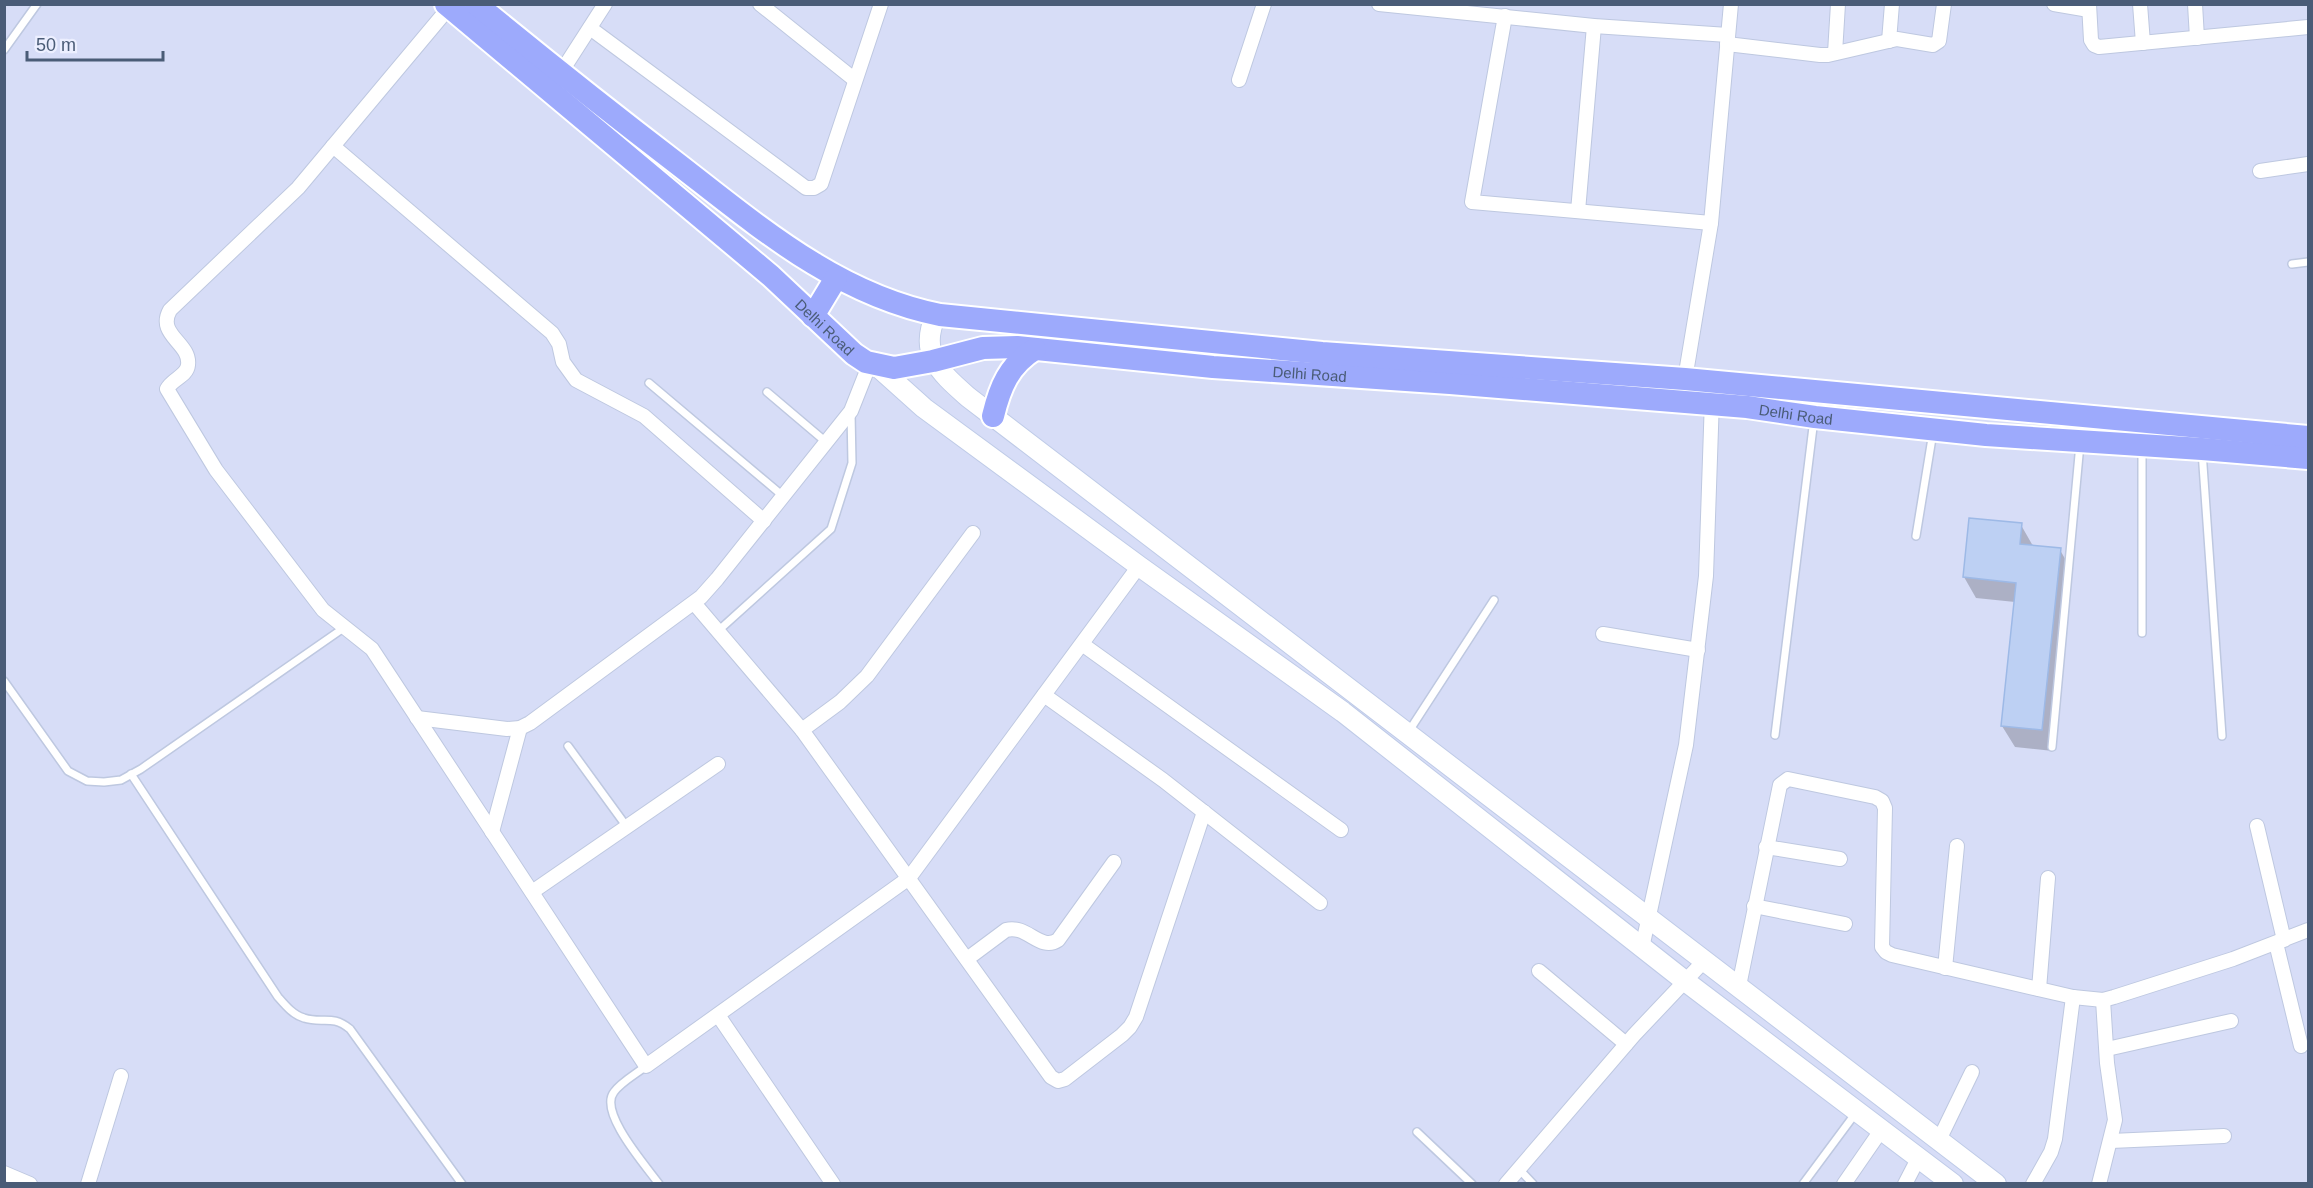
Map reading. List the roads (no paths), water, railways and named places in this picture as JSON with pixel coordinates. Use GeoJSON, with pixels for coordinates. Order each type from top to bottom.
{"type":"FeatureCollection","features":[{"type":"Feature","properties":{"kind":"main road"},"geometry":{"type":"LineString","coordinates":[[476,4],[560,74],[739,212],[807,261],[836,278],[920,312],[1322,353],[1684,379],[2308,437]]}},
{"type":"Feature","properties":{"kind":"main road","name":"Delhi Road"},"geometry":{"type":"LineString","coordinates":[[449,6],[771,276],[854,354],[873,364],[894,368],[983,348],[1035,349],[1213,367],[1684,402],[1933,430],[2308,458]]}},
{"type":"Feature","properties":{"kind":"main road"},"geometry":{"type":"LineString","coordinates":[[813,316],[836,278]]}},
{"type":"Feature","properties":{"kind":"main road"},"geometry":{"type":"LineString","coordinates":[[993,416],[998,395],[1011,369],[1021,357],[1035,349]]}},
{"type":"Feature","properties":{"kind":"street"},"geometry":{"type":"LineString","coordinates":[[560,74],[605,4]]}},
{"type":"Feature","properties":{"kind":"street"},"geometry":{"type":"LineString","coordinates":[[760,4],[855,80]]}},
{"type":"Feature","properties":{"kind":"street"},"geometry":{"type":"LineString","coordinates":[[590,28],[806,188],[814,188],[820,184],[881,4]]}},
{"type":"Feature","properties":{"kind":"street"},"geometry":{"type":"LineString","coordinates":[[1239,80],[1264,4]]}},
{"type":"Feature","properties":{"kind":"street"},"geometry":{"type":"LineString","coordinates":[[1379,4],[1728,39],[1820,55],[1904,38],[1937,44],[1944,4]]}},
{"type":"Feature","properties":{"kind":"street"},"geometry":{"type":"LineString","coordinates":[[1684,402],[1684,379],[1711,223],[1731,4]]}},
{"type":"Feature","properties":{"kind":"street"},"geometry":{"type":"LineString","coordinates":[[1835,53],[1838,4]]}},
{"type":"Feature","properties":{"kind":"street"},"geometry":{"type":"LineString","coordinates":[[1889,41],[1892,4]]}},
{"type":"Feature","properties":{"kind":"street"},"geometry":{"type":"LineString","coordinates":[[2054,4],[2089,7],[2091,40],[2099,47],[2308,27]]}},
{"type":"Feature","properties":{"kind":"street"},"geometry":{"type":"LineString","coordinates":[[2140,4],[2143,43]]}},
{"type":"Feature","properties":{"kind":"street"},"geometry":{"type":"LineString","coordinates":[[2195,4],[2197,38]]}},
{"type":"Feature","properties":{"kind":"street"},"geometry":{"type":"LineString","coordinates":[[449,6],[298,188],[170,310],[165,318],[166,326],[187,357],[188,365],[185,372],[170,382],[167,389],[216,470],[323,610],[372,649],[646,1066],[909,878],[1139,566]]}},
{"type":"Feature","properties":{"kind":"street"},"geometry":{"type":"LineString","coordinates":[[1505,16],[1472,202],[1711,223]]}},
{"type":"Feature","properties":{"kind":"street"},"geometry":{"type":"LineString","coordinates":[[1578,211],[1594,26]]}},
{"type":"Feature","properties":{"kind":"street"},"geometry":{"type":"LineString","coordinates":[[333,146],[552,333],[559,344],[563,362],[576,380],[644,416],[764,521]]}},
{"type":"Feature","properties":{"kind":"street"},"geometry":{"type":"LineString","coordinates":[[2260,171],[2308,164]]}},
{"type":"Feature","properties":{"kind":"street"},"geometry":{"type":"LineString","coordinates":[[936,315],[930,331],[933,361],[946,377],[993,416],[1996,1184]]}},
{"type":"Feature","properties":{"kind":"street"},"geometry":{"type":"LineString","coordinates":[[417,717],[507,729],[520,728],[694,603],[717,579],[851,411],[873,364],[924,408],[1139,566],[1344,712],[1642,948],[1953,1184]]}},
{"type":"Feature","properties":{"kind":"street"},"geometry":{"type":"LineString","coordinates":[[1642,948],[1686,745],[1698,650],[1706,576],[1711,382]]}},
{"type":"Feature","properties":{"kind":"street"},"geometry":{"type":"LineString","coordinates":[[802,730],[847,696],[867,676],[973,533]]}},
{"type":"Feature","properties":{"kind":"street"},"geometry":{"type":"LineString","coordinates":[[694,603],[802,730],[1051,1077],[1058,1081],[1065,1079],[1122,1035],[1136,1017],[1204,812]]}},
{"type":"Feature","properties":{"kind":"street"},"geometry":{"type":"LineString","coordinates":[[1603,634],[1698,650]]}},
{"type":"Feature","properties":{"kind":"street"},"geometry":{"type":"LineString","coordinates":[[1082,644],[1341,830]]}},
{"type":"Feature","properties":{"kind":"street"},"geometry":{"type":"LineString","coordinates":[[1044,695],[1204,812],[1320,903]]}},
{"type":"Feature","properties":{"kind":"street"},"geometry":{"type":"LineString","coordinates":[[492,832],[520,728]]}},
{"type":"Feature","properties":{"kind":"street"},"geometry":{"type":"LineString","coordinates":[[532,892],[718,764]]}},
{"type":"Feature","properties":{"kind":"street"},"geometry":{"type":"LineString","coordinates":[[1739,986],[1780,785],[1788,779],[1875,797],[1882,801],[1885,808],[1882,947],[1892,955],[2073,997],[2103,1000],[2233,959],[2308,930]]}},
{"type":"Feature","properties":{"kind":"street"},"geometry":{"type":"LineString","coordinates":[[2257,826],[2301,1046]]}},
{"type":"Feature","properties":{"kind":"street"},"geometry":{"type":"LineString","coordinates":[[1946,968],[1957,846]]}},
{"type":"Feature","properties":{"kind":"street"},"geometry":{"type":"LineString","coordinates":[[1766,847],[1840,859]]}},
{"type":"Feature","properties":{"kind":"street"},"geometry":{"type":"LineString","coordinates":[[966,959],[1006,930],[1014,928],[1020,929],[1045,944],[1052,944],[1058,940],[1114,862]]}},
{"type":"Feature","properties":{"kind":"street"},"geometry":{"type":"LineString","coordinates":[[2039,989],[2048,878]]}},
{"type":"Feature","properties":{"kind":"street"},"geometry":{"type":"LineString","coordinates":[[1754,906],[1845,924]]}},
{"type":"Feature","properties":{"kind":"street"},"geometry":{"type":"LineString","coordinates":[[1506,1184],[1626,1044],[1705,960]]}},
{"type":"Feature","properties":{"kind":"street"},"geometry":{"type":"LineString","coordinates":[[1539,971],[1626,1044]]}},
{"type":"Feature","properties":{"kind":"street"},"geometry":{"type":"LineString","coordinates":[[2033,1184],[2051,1152],[2055,1139],[2073,997]]}},
{"type":"Feature","properties":{"kind":"street"},"geometry":{"type":"LineString","coordinates":[[2099,1184],[2115,1120],[2103,1000]]}},
{"type":"Feature","properties":{"kind":"street"},"geometry":{"type":"LineString","coordinates":[[718,1015],[833,1184]]}},
{"type":"Feature","properties":{"kind":"street"},"geometry":{"type":"LineString","coordinates":[[2107,1049],[2231,1021]]}},
{"type":"Feature","properties":{"kind":"street"},"geometry":{"type":"LineString","coordinates":[[1940,1140],[1972,1072]]}},
{"type":"Feature","properties":{"kind":"street"},"geometry":{"type":"LineString","coordinates":[[88,1184],[121,1076]]}},
{"type":"Feature","properties":{"kind":"street"},"geometry":{"type":"LineString","coordinates":[[1844,1184],[1882,1129]]}},
{"type":"Feature","properties":{"kind":"street"},"geometry":{"type":"LineString","coordinates":[[2111,1141],[2224,1136]]}},
{"type":"Feature","properties":{"kind":"street"},"geometry":{"type":"LineString","coordinates":[[1905,1184],[1919,1157]]}},
{"type":"Feature","properties":{"kind":"street"},"geometry":{"type":"LineString","coordinates":[[4,1173],[30,1184]]}},
{"type":"Feature","properties":{"kind":"lane"},"geometry":{"type":"LineString","coordinates":[[4,50],[37,4]]}},
{"type":"Feature","properties":{"kind":"lane"},"geometry":{"type":"LineString","coordinates":[[2292,264],[2308,262]]}},
{"type":"Feature","properties":{"kind":"lane"},"geometry":{"type":"LineString","coordinates":[[649,383],[783,496]]}},
{"type":"Feature","properties":{"kind":"lane"},"geometry":{"type":"LineString","coordinates":[[767,392],[826,442]]}},
{"type":"Feature","properties":{"kind":"lane"},"geometry":{"type":"LineString","coordinates":[[718,631],[831,529],[852,463],[851,411]]}},
{"type":"Feature","properties":{"kind":"lane"},"geometry":{"type":"LineString","coordinates":[[1775,735],[1815,417]]}},
{"type":"Feature","properties":{"kind":"lane"},"geometry":{"type":"LineString","coordinates":[[1916,536],[1933,430]]}},
{"type":"Feature","properties":{"kind":"lane"},"geometry":{"type":"LineString","coordinates":[[2052,747],[2080,441]]}},
{"type":"Feature","properties":{"kind":"lane"},"geometry":{"type":"LineString","coordinates":[[2142,445],[2142,633]]}},
{"type":"Feature","properties":{"kind":"lane"},"geometry":{"type":"LineString","coordinates":[[2202,449],[2222,736]]}},
{"type":"Feature","properties":{"kind":"lane"},"geometry":{"type":"LineString","coordinates":[[1408,733],[1494,600]]}},
{"type":"Feature","properties":{"kind":"lane"},"geometry":{"type":"LineString","coordinates":[[4,681],[7,691],[68,771],[87,780],[104,782],[122,780],[345,627]]}},
{"type":"Feature","properties":{"kind":"lane"},"geometry":{"type":"LineString","coordinates":[[568,746],[627,827]]}},
{"type":"Feature","properties":{"kind":"lane"},"geometry":{"type":"LineString","coordinates":[[131,774],[278,997],[298,1016],[306,1019],[332,1019],[350,1029],[462,1184]]}},
{"type":"Feature","properties":{"kind":"lane"},"geometry":{"type":"LineString","coordinates":[[646,1066],[614,1091],[610,1099],[610,1108],[618,1127],[659,1184]]}},
{"type":"Feature","properties":{"kind":"lane"},"geometry":{"type":"LineString","coordinates":[[1803,1184],[1857,1111]]}},
{"type":"Feature","properties":{"kind":"lane"},"geometry":{"type":"LineString","coordinates":[[1417,1132],[1472,1184]]}},
{"type":"Feature","properties":{"kind":"lane"},"geometry":{"type":"LineString","coordinates":[[1519,1169],[1533,1184]]}}]}
